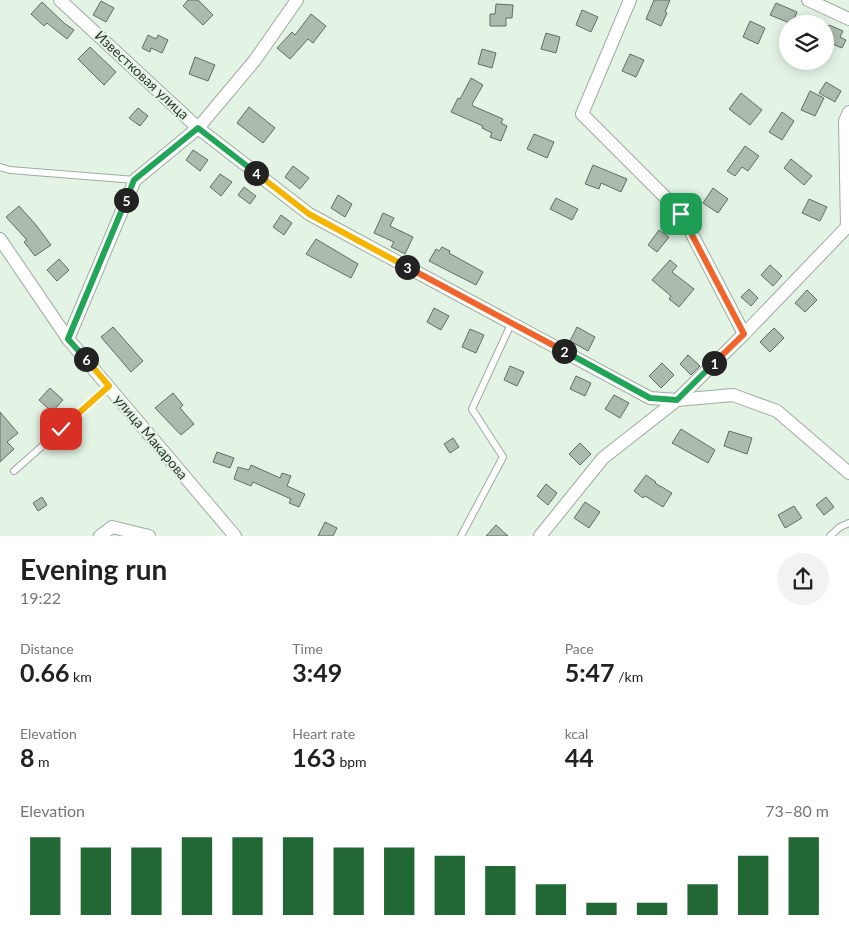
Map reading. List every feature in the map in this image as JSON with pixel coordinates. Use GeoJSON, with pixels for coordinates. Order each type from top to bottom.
{"type":"FeatureCollection","features":[{"type":"Feature","properties":{"kind":"street","name":"Известковая улица"},"geometry":{"type":"LineString","coordinates":[[60,0],[198,128],[309,214],[650,398],[677,400],[733,395],[777,411],[849,474]]}},
{"type":"Feature","properties":{"kind":"street"},"geometry":{"type":"LineString","coordinates":[[68,339],[134,180],[198,128],[254,60],[297,0]]}},
{"type":"Feature","properties":{"kind":"street"},"geometry":{"type":"LineString","coordinates":[[630,0],[582,114],[681,214],[744,334]]}},
{"type":"Feature","properties":{"kind":"street"},"geometry":{"type":"LineString","coordinates":[[808,0],[849,19]]}},
{"type":"Feature","properties":{"kind":"street"},"geometry":{"type":"LineString","coordinates":[[540,536],[603,458],[677,400],[848,227],[845,121],[849,112]]}},
{"type":"Feature","properties":{"kind":"street","name":"улица Макарова"},"geometry":{"type":"LineString","coordinates":[[0,239],[68,339],[234,536]]}},
{"type":"Feature","properties":{"kind":"street"},"geometry":{"type":"LineString","coordinates":[[100,536],[112,527],[149,536]]}},
{"type":"Feature","properties":{"kind":"lane"},"geometry":{"type":"LineString","coordinates":[[0,166],[10,170],[134,180]]}},
{"type":"Feature","properties":{"kind":"lane"},"geometry":{"type":"LineString","coordinates":[[462,536],[503,457],[472,409],[512,322]]}},
{"type":"Feature","properties":{"kind":"lane"},"geometry":{"type":"LineString","coordinates":[[14,471],[109,386]]}},
{"type":"Feature","properties":{"kind":"lane"},"geometry":{"type":"LineString","coordinates":[[830,536],[840,527],[849,523]]}},
{"type":"Feature","properties":{"kind":"building"},"geometry":{"type":"Polygon","coordinates":[[[188,0],[198,0],[213,15],[203,25],[183,6],[188,0]]]}},
{"type":"Feature","properties":{"kind":"building"},"geometry":{"type":"Polygon","coordinates":[[[654,0],[670,0],[661,26],[646,19],[654,0]]]}},
{"type":"Feature","properties":{"kind":"building"},"geometry":{"type":"Polygon","coordinates":[[[101,1],[114,8],[106,22],[93,15],[101,1]]]}},
{"type":"Feature","properties":{"kind":"building"},"geometry":{"type":"Polygon","coordinates":[[[42,2],[74,30],[67,39],[47,23],[44,26],[31,14],[42,2]]]}},
{"type":"Feature","properties":{"kind":"building"},"geometry":{"type":"Polygon","coordinates":[[[776,3],[797,12],[796,15],[779,15],[779,19],[770,15],[776,3]]]}},
{"type":"Feature","properties":{"kind":"building"},"geometry":{"type":"Polygon","coordinates":[[[496,4],[513,5],[512,18],[506,18],[506,26],[490,26],[490,14],[495,14],[496,4]]]}},
{"type":"Feature","properties":{"kind":"building"},"geometry":{"type":"Polygon","coordinates":[[[582,10],[598,17],[591,32],[576,25],[582,10]]]}},
{"type":"Feature","properties":{"kind":"building"},"geometry":{"type":"Polygon","coordinates":[[[311,14],[326,26],[313,43],[308,39],[290,59],[277,48],[292,32],[295,35],[311,14]]]}},
{"type":"Feature","properties":{"kind":"building"},"geometry":{"type":"Polygon","coordinates":[[[750,21],[765,28],[758,44],[743,37],[750,21]]]}},
{"type":"Feature","properties":{"kind":"building"},"geometry":{"type":"Polygon","coordinates":[[[834,27],[843,31],[840,37],[846,40],[842,48],[834,45],[834,27]]]}},
{"type":"Feature","properties":{"kind":"building"},"geometry":{"type":"Polygon","coordinates":[[[546,33],[560,37],[556,53],[541,49],[546,33]]]}},
{"type":"Feature","properties":{"kind":"building"},"geometry":{"type":"Polygon","coordinates":[[[148,35],[156,39],[158,35],[168,40],[162,53],[151,48],[150,52],[142,48],[148,35]]]}},
{"type":"Feature","properties":{"kind":"building"},"geometry":{"type":"Polygon","coordinates":[[[90,47],[116,72],[104,85],[78,59],[90,47]]]}},
{"type":"Feature","properties":{"kind":"building"},"geometry":{"type":"Polygon","coordinates":[[[482,49],[496,53],[492,68],[478,64],[482,49]]]}},
{"type":"Feature","properties":{"kind":"building"},"geometry":{"type":"Polygon","coordinates":[[[630,54],[644,60],[636,77],[622,71],[630,54]]]}},
{"type":"Feature","properties":{"kind":"building"},"geometry":{"type":"Polygon","coordinates":[[[195,57],[215,65],[208,81],[189,74],[195,57]]]}},
{"type":"Feature","properties":{"kind":"building"},"geometry":{"type":"Polygon","coordinates":[[[471,78],[483,85],[472,104],[473,106],[503,119],[501,123],[507,126],[501,141],[490,137],[492,133],[482,128],[483,126],[451,112],[471,78]]]}},
{"type":"Feature","properties":{"kind":"building"},"geometry":{"type":"Polygon","coordinates":[[[826,82],[841,91],[835,102],[819,93],[826,82]]]}},
{"type":"Feature","properties":{"kind":"building"},"geometry":{"type":"Polygon","coordinates":[[[810,91],[824,98],[815,116],[801,110],[810,91]]]}},
{"type":"Feature","properties":{"kind":"building"},"geometry":{"type":"Polygon","coordinates":[[[741,93],[762,110],[750,125],[729,109],[741,93]]]}},
{"type":"Feature","properties":{"kind":"building"},"geometry":{"type":"Polygon","coordinates":[[[249,107],[275,128],[263,143],[237,123],[249,107]]]}},
{"type":"Feature","properties":{"kind":"building"},"geometry":{"type":"Polygon","coordinates":[[[138,108],[148,116],[140,126],[129,118],[138,108]]]}},
{"type":"Feature","properties":{"kind":"building"},"geometry":{"type":"Polygon","coordinates":[[[782,112],[794,121],[782,140],[769,132],[782,112]]]}},
{"type":"Feature","properties":{"kind":"building"},"geometry":{"type":"Polygon","coordinates":[[[534,134],[554,142],[547,158],[527,149],[534,134]]]}},
{"type":"Feature","properties":{"kind":"building"},"geometry":{"type":"Polygon","coordinates":[[[745,146],[759,156],[748,171],[742,167],[735,176],[727,171],[745,146]]]}},
{"type":"Feature","properties":{"kind":"building"},"geometry":{"type":"Polygon","coordinates":[[[193,150],[208,160],[200,171],[186,160],[193,150]]]}},
{"type":"Feature","properties":{"kind":"building"},"geometry":{"type":"Polygon","coordinates":[[[791,159],[812,176],[804,185],[784,168],[791,159]]]}},
{"type":"Feature","properties":{"kind":"building"},"geometry":{"type":"Polygon","coordinates":[[[593,165],[627,179],[621,192],[601,183],[599,189],[585,184],[593,165]]]}},
{"type":"Feature","properties":{"kind":"building"},"geometry":{"type":"Polygon","coordinates":[[[293,166],[309,178],[300,189],[285,177],[293,166]]]}},
{"type":"Feature","properties":{"kind":"building"},"geometry":{"type":"Polygon","coordinates":[[[220,174],[232,182],[221,196],[210,187],[220,174]]]}},
{"type":"Feature","properties":{"kind":"building"},"geometry":{"type":"Polygon","coordinates":[[[244,187],[256,196],[250,204],[238,195],[244,187]]]}},
{"type":"Feature","properties":{"kind":"building"},"geometry":{"type":"Polygon","coordinates":[[[713,188],[728,199],[718,213],[703,203],[713,188]]]}},
{"type":"Feature","properties":{"kind":"building"},"geometry":{"type":"Polygon","coordinates":[[[338,195],[352,204],[345,217],[331,208],[338,195]]]}},
{"type":"Feature","properties":{"kind":"building"},"geometry":{"type":"Polygon","coordinates":[[[556,198],[578,209],[572,220],[550,209],[556,198]]]}},
{"type":"Feature","properties":{"kind":"building"},"geometry":{"type":"Polygon","coordinates":[[[809,199],[827,207],[820,221],[802,213],[809,199]]]}},
{"type":"Feature","properties":{"kind":"building"},"geometry":{"type":"Polygon","coordinates":[[[19,206],[51,245],[35,256],[24,242],[27,240],[6,217],[19,206]]]}},
{"type":"Feature","properties":{"kind":"building"},"geometry":{"type":"Polygon","coordinates":[[[383,213],[394,218],[390,226],[413,237],[405,254],[391,247],[394,242],[374,233],[383,213]]]}},
{"type":"Feature","properties":{"kind":"building"},"geometry":{"type":"Polygon","coordinates":[[[281,215],[292,223],[284,235],[273,227],[281,215]]]}},
{"type":"Feature","properties":{"kind":"building"},"geometry":{"type":"Polygon","coordinates":[[[659,230],[669,237],[657,252],[648,245],[659,230]]]}},
{"type":"Feature","properties":{"kind":"building"},"geometry":{"type":"Polygon","coordinates":[[[316,239],[358,264],[351,278],[306,254],[316,239]]]}},
{"type":"Feature","properties":{"kind":"building"},"geometry":{"type":"Polygon","coordinates":[[[442,247],[483,272],[476,285],[429,261],[436,249],[439,251],[442,247]]]}},
{"type":"Feature","properties":{"kind":"building"},"geometry":{"type":"Polygon","coordinates":[[[59,259],[69,270],[57,281],[47,270],[59,259]]]}},
{"type":"Feature","properties":{"kind":"building"},"geometry":{"type":"Polygon","coordinates":[[[670,260],[677,266],[672,272],[694,289],[679,307],[669,299],[671,296],[652,280],[670,260]]]}},
{"type":"Feature","properties":{"kind":"building"},"geometry":{"type":"Polygon","coordinates":[[[770,265],[782,276],[773,286],[761,275],[770,265]]]}},
{"type":"Feature","properties":{"kind":"building"},"geometry":{"type":"Polygon","coordinates":[[[749,289],[758,298],[751,306],[741,297],[749,289]]]}},
{"type":"Feature","properties":{"kind":"building"},"geometry":{"type":"Polygon","coordinates":[[[807,290],[817,300],[805,312],[795,303],[807,290]]]}},
{"type":"Feature","properties":{"kind":"building"},"geometry":{"type":"Polygon","coordinates":[[[434,308],[449,316],[441,330],[427,322],[434,308]]]}},
{"type":"Feature","properties":{"kind":"building"},"geometry":{"type":"Polygon","coordinates":[[[113,327],[143,361],[131,372],[101,337],[113,327]]]}},
{"type":"Feature","properties":{"kind":"building"},"geometry":{"type":"Polygon","coordinates":[[[577,327],[595,337],[588,351],[570,341],[577,327]]]}},
{"type":"Feature","properties":{"kind":"building"},"geometry":{"type":"Polygon","coordinates":[[[774,328],[784,338],[770,352],[760,342],[774,328]]]}},
{"type":"Feature","properties":{"kind":"building"},"geometry":{"type":"Polygon","coordinates":[[[470,329],[484,335],[476,353],[462,347],[470,329]]]}},
{"type":"Feature","properties":{"kind":"building"},"geometry":{"type":"Polygon","coordinates":[[[688,355],[700,366],[691,375],[680,364],[688,355]]]}},
{"type":"Feature","properties":{"kind":"building"},"geometry":{"type":"Polygon","coordinates":[[[662,363],[674,375],[661,388],[649,376],[662,363]]]}},
{"type":"Feature","properties":{"kind":"building"},"geometry":{"type":"Polygon","coordinates":[[[510,366],[524,372],[517,386],[504,380],[510,366]]]}},
{"type":"Feature","properties":{"kind":"building"},"geometry":{"type":"Polygon","coordinates":[[[576,376],[591,383],[585,396],[570,389],[576,376]]]}},
{"type":"Feature","properties":{"kind":"building"},"geometry":{"type":"Polygon","coordinates":[[[50,388],[63,400],[52,412],[39,400],[50,388]]]}},
{"type":"Feature","properties":{"kind":"building"},"geometry":{"type":"Polygon","coordinates":[[[173,393],[183,405],[180,408],[194,424],[181,435],[155,408],[173,393]]]}},
{"type":"Feature","properties":{"kind":"building"},"geometry":{"type":"Polygon","coordinates":[[[614,395],[629,403],[620,418],[605,409],[614,395]]]}},
{"type":"Feature","properties":{"kind":"building"},"geometry":{"type":"Polygon","coordinates":[[[0,412],[18,433],[7,442],[14,449],[0,462],[0,412]]]}},
{"type":"Feature","properties":{"kind":"building"},"geometry":{"type":"Polygon","coordinates":[[[681,429],[715,450],[708,463],[672,443],[681,429]]]}},
{"type":"Feature","properties":{"kind":"building"},"geometry":{"type":"Polygon","coordinates":[[[729,431],[752,438],[747,454],[724,446],[729,431]]]}},
{"type":"Feature","properties":{"kind":"building"},"geometry":{"type":"Polygon","coordinates":[[[453,438],[459,447],[450,453],[444,444],[453,438]]]}},
{"type":"Feature","properties":{"kind":"building"},"geometry":{"type":"Polygon","coordinates":[[[580,443],[591,454],[580,465],[569,454],[580,443]]]}},
{"type":"Feature","properties":{"kind":"building"},"geometry":{"type":"Polygon","coordinates":[[[217,452],[234,458],[230,468],[213,462],[217,452]]]}},
{"type":"Feature","properties":{"kind":"building"},"geometry":{"type":"Polygon","coordinates":[[[251,465],[280,478],[282,473],[291,476],[287,486],[305,494],[299,507],[289,503],[291,499],[253,482],[251,486],[234,479],[238,467],[249,470],[251,465]]]}},
{"type":"Feature","properties":{"kind":"building"},"geometry":{"type":"Polygon","coordinates":[[[646,475],[672,493],[663,507],[645,496],[643,498],[634,491],[646,475]]]}},
{"type":"Feature","properties":{"kind":"building"},"geometry":{"type":"Polygon","coordinates":[[[546,484],[557,493],[548,505],[537,496],[546,484]]]}},
{"type":"Feature","properties":{"kind":"building"},"geometry":{"type":"Polygon","coordinates":[[[42,497],[47,505],[38,511],[33,503],[42,497]]]}},
{"type":"Feature","properties":{"kind":"building"},"geometry":{"type":"Polygon","coordinates":[[[826,497],[834,507],[824,515],[816,505],[826,497]]]}},
{"type":"Feature","properties":{"kind":"building"},"geometry":{"type":"Polygon","coordinates":[[[585,502],[600,512],[589,528],[574,518],[585,502]]]}},
{"type":"Feature","properties":{"kind":"building"},"geometry":{"type":"Polygon","coordinates":[[[794,506],[802,518],[785,528],[778,515],[794,506]]]}},
{"type":"Feature","properties":{"kind":"building"},"geometry":{"type":"Polygon","coordinates":[[[325,522],[337,528],[333,536],[318,536],[325,522]]]}},
{"type":"Feature","properties":{"kind":"building"},"geometry":{"type":"Polygon","coordinates":[[[496,525],[508,536],[486,536],[496,525]]]}},
{"type":"Feature","properties":{"kind":"route"},"geometry":{"type":"LineString","coordinates":[[61,429],[109,386],[68,339],[134,180],[198,128],[309,214],[650,398],[677,400],[744,334],[681,214]]}}]}
